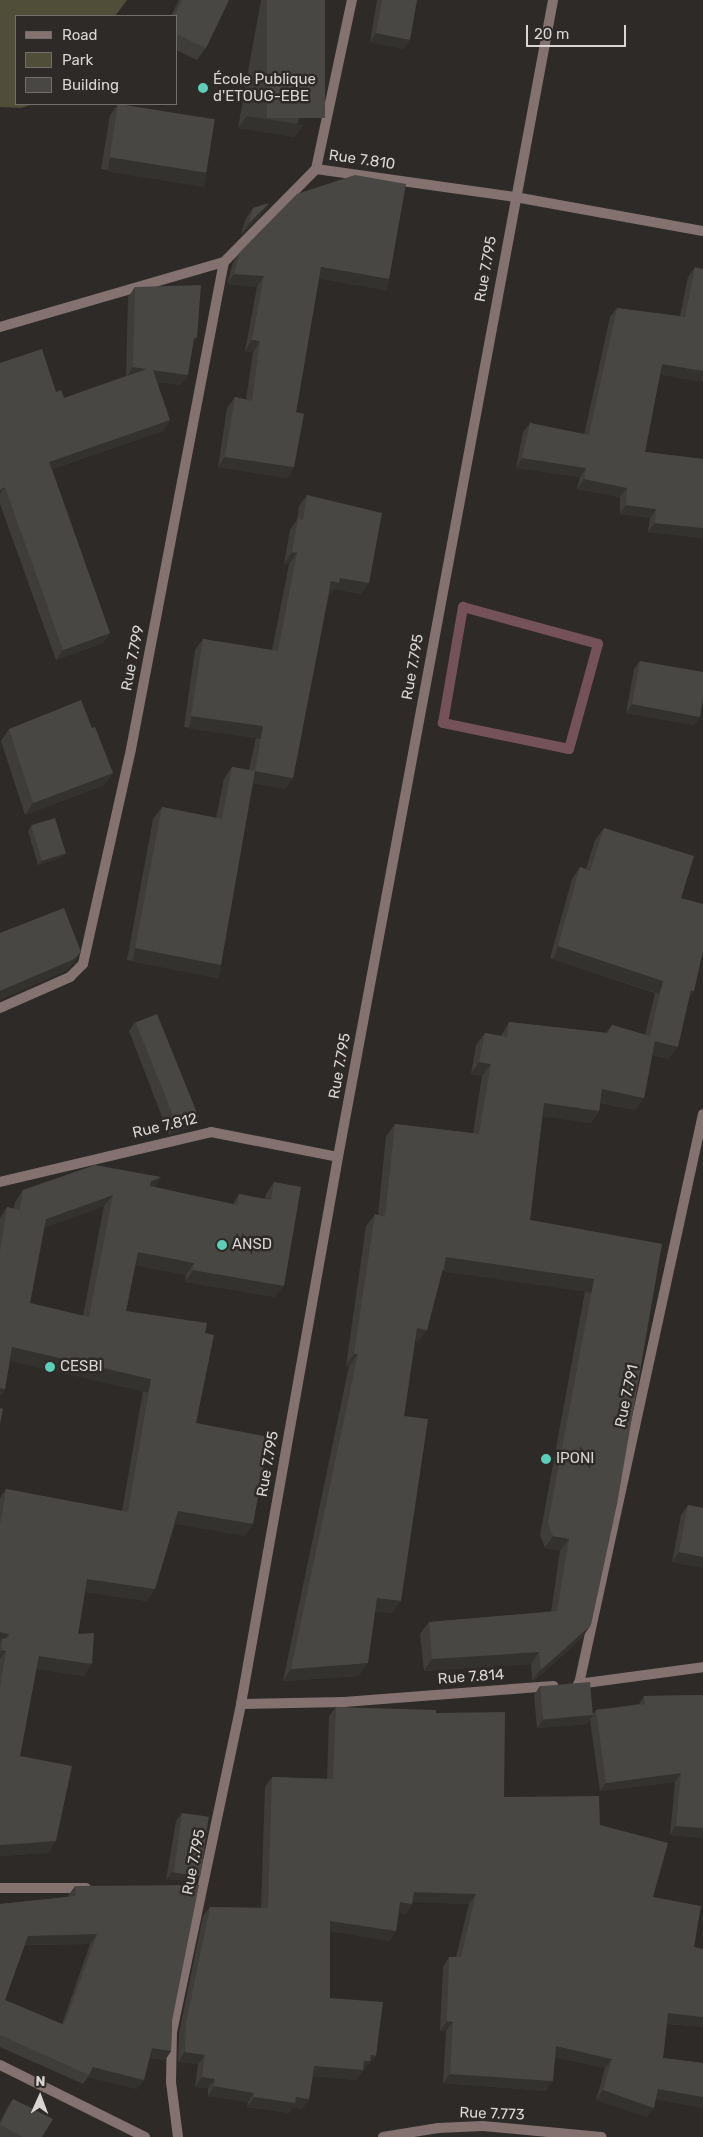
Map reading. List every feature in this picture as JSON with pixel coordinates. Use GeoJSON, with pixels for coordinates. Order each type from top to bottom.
{"type":"FeatureCollection","features":[{"type":"Feature","properties":{"kind":"street"},"geometry":{"type":"LineString","coordinates":[[316,169],[352,0]]}},
{"type":"Feature","properties":{"kind":"street","name":"Rue 7.795"},"geometry":{"type":"LineString","coordinates":[[178,2137],[170,2082],[172,2032],[200,1887],[241,1704],[338,1157],[553,0]]}},
{"type":"Feature","properties":{"kind":"street","name":"Rue 7.810"},"geometry":{"type":"LineString","coordinates":[[0,328],[224,262],[316,169],[515,197],[703,230]]}},
{"type":"Feature","properties":{"kind":"street","name":"Rue 7.799"},"geometry":{"type":"LineString","coordinates":[[0,1008],[70,977],[82,964],[131,748],[224,262]]}},
{"type":"Feature","properties":{"kind":"street","name":"Rue 7.791"},"geometry":{"type":"LineString","coordinates":[[579,1684],[703,1114]]}},
{"type":"Feature","properties":{"kind":"street","name":"Rue 7.812"},"geometry":{"type":"LineString","coordinates":[[0,1182],[211,1132],[338,1157]]}},
{"type":"Feature","properties":{"kind":"street","name":"Rue 7.814"},"geometry":{"type":"LineString","coordinates":[[241,1704],[344,1702],[579,1684],[703,1667]]}},
{"type":"Feature","properties":{"kind":"street"},"geometry":{"type":"LineString","coordinates":[[0,1888],[98,1888]]}},
{"type":"Feature","properties":{"kind":"street"},"geometry":{"type":"LineString","coordinates":[[0,2065],[145,2137]]}},
{"type":"Feature","properties":{"kind":"street","name":"Rue 7.773"},"geometry":{"type":"LineString","coordinates":[[383,2137],[438,2128],[483,2126],[601,2137]]}},
{"type":"Feature","properties":{"kind":"green space"},"geometry":{"type":"Polygon","coordinates":[[[0,0],[127,0],[116,15],[15,15],[15,105],[30,105],[21,108],[0,107],[0,0]]]}},
{"type":"Feature","properties":{"kind":"building"},"geometry":{"type":"Polygon","coordinates":[[[182,0],[229,0],[206,48],[178,35],[178,15],[174,15],[182,0]]]}},
{"type":"Feature","properties":{"kind":"building"},"geometry":{"type":"Polygon","coordinates":[[[267,0],[325,0],[325,118],[267,118],[267,0]]]}},
{"type":"Feature","properties":{"kind":"building"},"geometry":{"type":"Polygon","coordinates":[[[382,0],[417,0],[410,40],[376,33],[382,0]]]}},
{"type":"Feature","properties":{"kind":"building"},"geometry":{"type":"Polygon","coordinates":[[[118,105],[215,119],[206,173],[110,157],[118,105]]]}},
{"type":"Feature","properties":{"kind":"building"},"geometry":{"type":"Polygon","coordinates":[[[355,175],[406,184],[389,279],[321,267],[296,412],[304,414],[294,467],[225,457],[235,397],[252,401],[260,341],[252,340],[264,276],[234,274],[240,252],[297,194],[355,175]]]}},
{"type":"Feature","properties":{"kind":"building"},"geometry":{"type":"Polygon","coordinates":[[[269,203],[249,223],[253,208],[269,203]]]}},
{"type":"Feature","properties":{"kind":"building"},"geometry":{"type":"Polygon","coordinates":[[[695,267],[703,269],[703,371],[662,364],[645,452],[703,459],[703,528],[655,523],[656,509],[626,505],[627,488],[584,479],[586,468],[522,458],[530,423],[589,435],[617,308],[685,317],[695,267]]]}},
{"type":"Feature","properties":{"kind":"building"},"geometry":{"type":"Polygon","coordinates":[[[201,285],[197,338],[194,338],[188,375],[153,370],[170,420],[49,462],[110,633],[63,650],[5,487],[0,490],[0,363],[42,349],[56,392],[61,390],[64,398],[147,369],[133,367],[135,287],[201,285]]]}},
{"type":"Feature","properties":{"kind":"building"},"geometry":{"type":"Polygon","coordinates":[[[307,495],[382,513],[369,583],[340,578],[339,583],[331,581],[293,778],[255,771],[263,726],[191,716],[203,639],[278,651],[297,553],[292,552],[298,519],[303,520],[307,495]]]}},
{"type":"Feature","properties":{"kind":"building"},"geometry":{"type":"Polygon","coordinates":[[[640,661],[703,672],[703,698],[700,717],[632,704],[640,661]]]}},
{"type":"Feature","properties":{"kind":"building"},"geometry":{"type":"Polygon","coordinates":[[[81,700],[92,728],[95,727],[113,773],[33,803],[9,729],[81,700]]]}},
{"type":"Feature","properties":{"kind":"building"},"geometry":{"type":"Polygon","coordinates":[[[232,767],[255,771],[221,965],[135,948],[162,807],[222,819],[232,767]]]}},
{"type":"Feature","properties":{"kind":"building"},"geometry":{"type":"Polygon","coordinates":[[[55,818],[66,853],[42,861],[31,825],[55,818]]]}},
{"type":"Feature","properties":{"kind":"building"},"geometry":{"type":"Polygon","coordinates":[[[604,828],[694,856],[681,898],[703,904],[703,951],[694,991],[691,990],[678,1047],[655,1041],[644,1098],[602,1089],[599,1111],[544,1103],[530,1220],[662,1244],[617,1504],[591,1625],[541,1669],[539,1652],[432,1659],[429,1622],[557,1611],[569,1539],[553,1536],[548,1523],[594,1279],[446,1257],[427,1330],[417,1328],[404,1416],[428,1419],[401,1601],[377,1598],[368,1663],[291,1669],[358,1354],[354,1354],[375,1214],[385,1217],[395,1124],[479,1134],[491,1064],[479,1062],[485,1033],[507,1037],[509,1022],[608,1033],[612,1025],[650,1036],[663,981],[558,946],[580,867],[590,871],[604,828]]]}},
{"type":"Feature","properties":{"kind":"building"},"geometry":{"type":"Polygon","coordinates":[[[64,908],[81,952],[74,959],[0,991],[0,933],[64,908]]]}},
{"type":"Feature","properties":{"kind":"building"},"geometry":{"type":"Polygon","coordinates":[[[157,1014],[199,1117],[177,1126],[136,1023],[157,1014]]]}},
{"type":"Feature","properties":{"kind":"building"},"geometry":{"type":"Polygon","coordinates":[[[95,1165],[161,1177],[151,1181],[150,1186],[237,1205],[239,1194],[271,1200],[274,1182],[301,1187],[284,1286],[193,1270],[194,1263],[138,1252],[126,1311],[207,1323],[205,1333],[214,1335],[196,1423],[269,1437],[253,1524],[178,1511],[155,1589],[87,1579],[78,1634],[94,1633],[92,1664],[39,1656],[20,1756],[72,1766],[56,1841],[0,1845],[0,1689],[6,1651],[2,1650],[2,1639],[8,1638],[9,1634],[0,1632],[0,1523],[6,1489],[128,1512],[151,1379],[12,1347],[5,1389],[0,1388],[0,1252],[7,1207],[20,1210],[23,1190],[95,1165]],[[113,1195],[46,1219],[30,1303],[89,1317],[113,1195]]]}},
{"type":"Feature","properties":{"kind":"building"},"geometry":{"type":"Polygon","coordinates":[[[0,1408],[3,1409],[0,1424],[0,1408]]]}},
{"type":"Feature","properties":{"kind":"building"},"geometry":{"type":"Polygon","coordinates":[[[688,1505],[703,1508],[703,1557],[679,1552],[688,1505]]]}},
{"type":"Feature","properties":{"kind":"building"},"geometry":{"type":"Polygon","coordinates":[[[590,1682],[593,1715],[543,1719],[540,1686],[590,1682]]]}},
{"type":"Feature","properties":{"kind":"building"},"geometry":{"type":"Polygon","coordinates":[[[703,1695],[703,1828],[676,1826],[681,1773],[606,1783],[596,1710],[645,1704],[644,1696],[703,1695]]]}},
{"type":"Feature","properties":{"kind":"building"},"geometry":{"type":"Polygon","coordinates":[[[336,1707],[436,1710],[436,1713],[505,1712],[504,1797],[599,1796],[600,1825],[668,1843],[653,1897],[701,1906],[694,1947],[703,1949],[703,2017],[668,2013],[663,2058],[703,2063],[703,2097],[658,2089],[654,2108],[603,2090],[612,2059],[556,2046],[553,2081],[450,2074],[453,2022],[447,2021],[449,1957],[461,1957],[476,1894],[414,1892],[412,1904],[400,1902],[396,1931],[330,1921],[330,1998],[383,2002],[376,2056],[371,2055],[370,2061],[364,2061],[363,2070],[314,2066],[309,2099],[296,2097],[295,2103],[254,2097],[254,2093],[214,2086],[215,2079],[202,2077],[205,2055],[185,2052],[186,2023],[210,1907],[268,1908],[272,1777],[333,1779],[336,1707]]]}},
{"type":"Feature","properties":{"kind":"building"},"geometry":{"type":"Polygon","coordinates":[[[182,1813],[209,1817],[200,1876],[174,1872],[182,1813]]]}},
{"type":"Feature","properties":{"kind":"building"},"geometry":{"type":"Polygon","coordinates":[[[199,1885],[172,2021],[171,2051],[152,2048],[144,2080],[93,2067],[89,2075],[0,2035],[0,1904],[76,1896],[75,1886],[199,1885]],[[97,1934],[28,1936],[5,2000],[64,2025],[97,1934]]]}},
{"type":"Feature","properties":{"kind":"building"},"geometry":{"type":"Polygon","coordinates":[[[13,2099],[53,2119],[42,2137],[23,2137],[0,2125],[13,2099]]]}},
{"type":"Feature","properties":{"kind":"waterway"},"geometry":{"type":"LineString","coordinates":[[463,607],[598,644],[569,749],[443,723],[463,607]]}},
{"type":"Feature","properties":{"kind":"place","name":"École Publique d'ETOUG-EBE"},"geometry":{"type":"Point","coordinates":[203,88]}},
{"type":"Feature","properties":{"kind":"place","name":"ANSD"},"geometry":{"type":"Point","coordinates":[222,1245]}},
{"type":"Feature","properties":{"kind":"place","name":"CESBI"},"geometry":{"type":"Point","coordinates":[50,1367]}},
{"type":"Feature","properties":{"kind":"place","name":"IPONI"},"geometry":{"type":"Point","coordinates":[546,1459]}}]}
